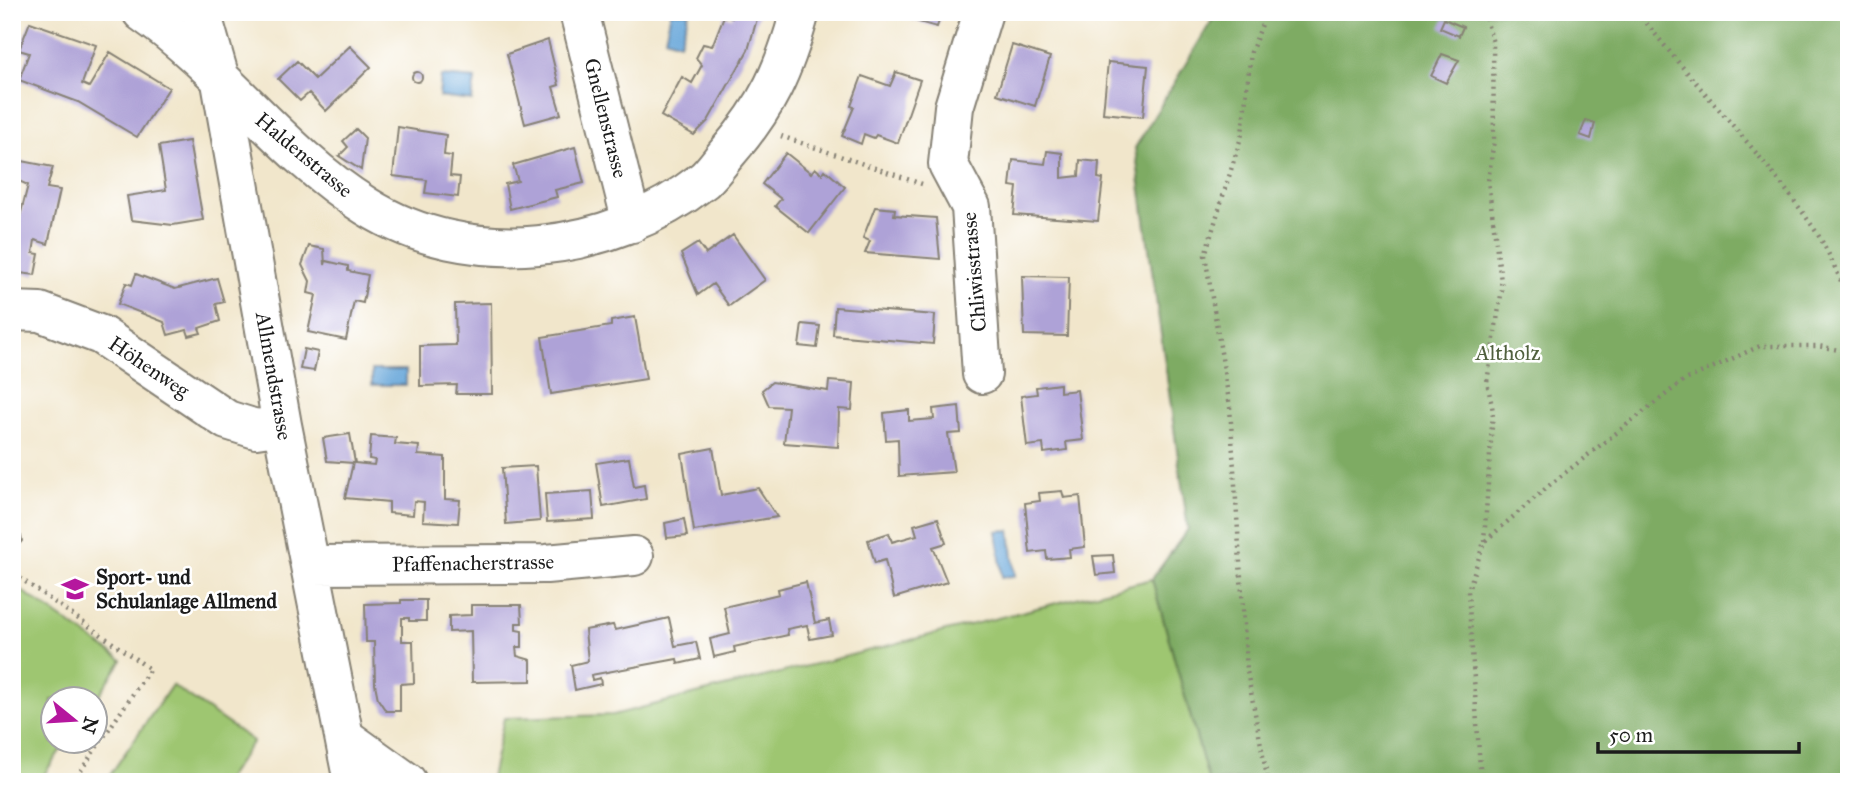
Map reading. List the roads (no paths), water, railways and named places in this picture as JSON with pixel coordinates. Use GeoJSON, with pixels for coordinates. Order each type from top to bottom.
{"type":"FeatureCollection","features":[{"type":"Feature","properties":{"kind":"street","name":"Haldenstrasse"},"geometry":{"type":"LineString","coordinates":[[142,12],[180,38],[221,82],[328,181],[368,207],[411,229],[460,241],[509,248],[572,241],[632,223],[706,178],[751,126],[775,88],[800,12]]}},
{"type":"Feature","properties":{"kind":"street","name":"Allmendstrasse"},"geometry":{"type":"LineString","coordinates":[[201,12],[221,82],[282,425],[347,739],[353,782]]}},
{"type":"Feature","properties":{"kind":"street","name":"Gnellenstrasse"},"geometry":{"type":"LineString","coordinates":[[579,12],[632,223]]}},
{"type":"Feature","properties":{"kind":"street","name":"Chliwisstrasse"},"geometry":{"type":"LineString","coordinates":[[982,374],[971,207],[948,164],[954,107],[983,12]]}},
{"type":"Feature","properties":{"kind":"street","name":"Höhenweg"},"geometry":{"type":"LineString","coordinates":[[12,311],[40,313],[101,335],[227,420],[257,429],[282,425]]}},
{"type":"Feature","properties":{"kind":"street","name":"Pfaffenacherstrasse"},"geometry":{"type":"LineString","coordinates":[[311,565],[546,564],[634,556]]}},
{"type":"Feature","properties":{"kind":"street"},"geometry":{"type":"LineString","coordinates":[[347,739],[407,782]]}},
{"type":"Feature","properties":{"kind":"water"},"geometry":{"type":"Polygon","coordinates":[[[671,12],[689,12],[680,43],[665,38],[671,12]]]}},
{"type":"Feature","properties":{"kind":"water"},"geometry":{"type":"Polygon","coordinates":[[[441,76],[475,79],[472,101],[439,97],[441,76]]]}},
{"type":"Feature","properties":{"kind":"water"},"geometry":{"type":"Polygon","coordinates":[[[372,370],[406,370],[406,385],[372,385],[372,370]]]}},
{"type":"Feature","properties":{"kind":"water"},"geometry":{"type":"Polygon","coordinates":[[[1010,530],[1015,576],[1002,577],[997,531],[1010,530]]]}},
{"type":"Feature","properties":{"kind":"place","name":"Sport- und Schulanlage Allmend"},"geometry":{"type":"Point","coordinates":[75,589]}},
{"type":"Feature","properties":{"kind":"park label","name":"Altholz"},"geometry":{"type":"Point","coordinates":[1508,353]}}]}
